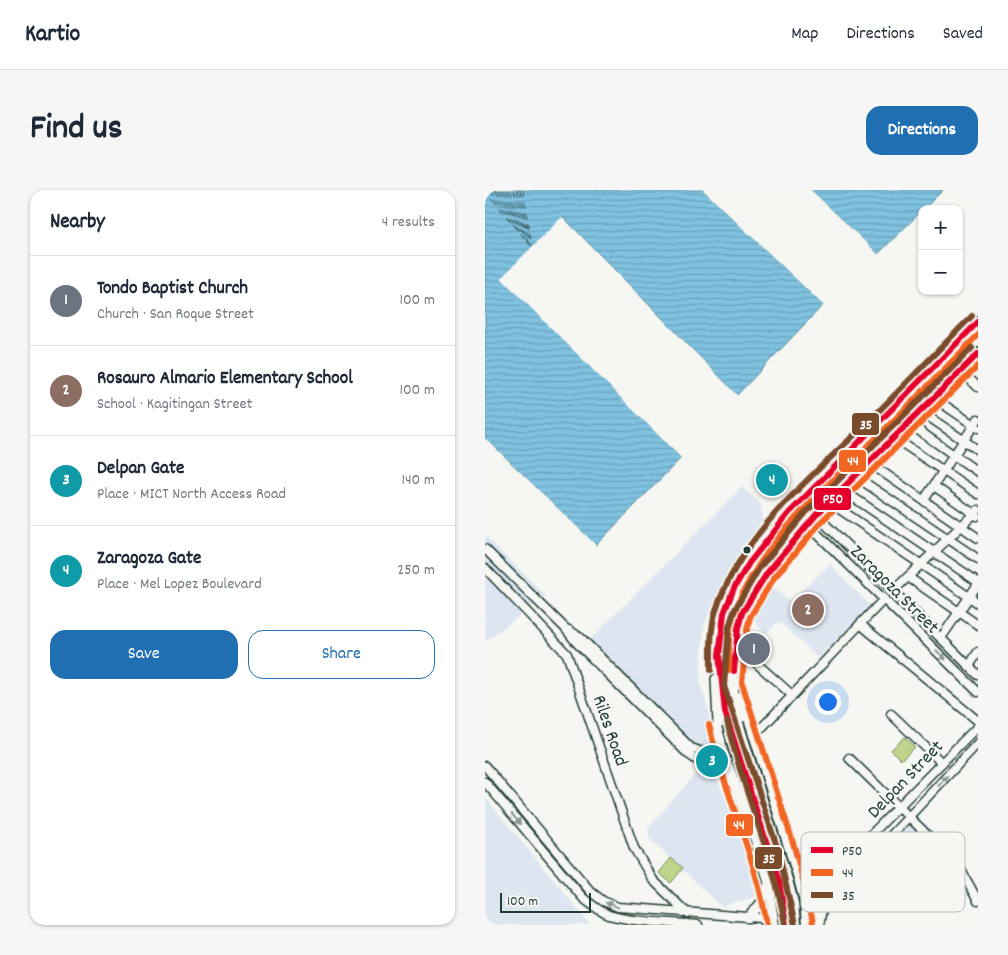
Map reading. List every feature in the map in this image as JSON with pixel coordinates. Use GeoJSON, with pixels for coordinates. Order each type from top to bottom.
{"type":"FeatureCollection","features":[{"type":"Feature","properties":{"kind":"highway"},"geometry":{"type":"LineString","coordinates":[[795,925],[793,903],[787,880],[733,724],[722,699],[719,642],[725,611],[735,587],[754,556],[792,509],[978,322]]}},
{"type":"Feature","properties":{"kind":"highway"},"geometry":{"type":"LineString","coordinates":[[786,925],[779,882],[733,724],[733,684],[742,613],[757,586],[816,515],[978,354]]}},
{"type":"Feature","properties":{"kind":"main road"},"geometry":{"type":"LineString","coordinates":[[776,925],[769,882],[761,855],[722,749],[718,723],[714,633],[720,610],[741,564],[792,509]]}},
{"type":"Feature","properties":{"kind":"main road"},"geometry":{"type":"LineString","coordinates":[[733,684],[793,873],[801,904]]}},
{"type":"Feature","properties":{"kind":"main road"},"geometry":{"type":"LineString","coordinates":[[769,882],[793,873]]}},
{"type":"Feature","properties":{"kind":"main road"},"geometry":{"type":"LineString","coordinates":[[748,918],[762,902],[769,882]]}},
{"type":"Feature","properties":{"kind":"main road"},"geometry":{"type":"LineString","coordinates":[[803,912],[805,925]]}},
{"type":"Feature","properties":{"kind":"street"},"geometry":{"type":"LineString","coordinates":[[961,371],[978,387]]}},
{"type":"Feature","properties":{"kind":"street"},"geometry":{"type":"LineString","coordinates":[[924,500],[963,440],[976,424],[934,398]]}},
{"type":"Feature","properties":{"kind":"street"},"geometry":{"type":"LineString","coordinates":[[920,411],[978,450]]}},
{"type":"Feature","properties":{"kind":"street"},"geometry":{"type":"LineString","coordinates":[[908,424],[978,472]]}},
{"type":"Feature","properties":{"kind":"street"},"geometry":{"type":"LineString","coordinates":[[893,437],[978,494]]}},
{"type":"Feature","properties":{"kind":"street"},"geometry":{"type":"LineString","coordinates":[[868,462],[978,538]]}},
{"type":"Feature","properties":{"kind":"street"},"geometry":{"type":"LineString","coordinates":[[855,476],[978,559]]}},
{"type":"Feature","properties":{"kind":"street"},"geometry":{"type":"LineString","coordinates":[[893,591],[977,513],[934,486]]}},
{"type":"Feature","properties":{"kind":"street"},"geometry":{"type":"LineString","coordinates":[[841,489],[978,583],[941,638]]}},
{"type":"Feature","properties":{"kind":"street","name":"Zaragoza Street"},"geometry":{"type":"LineString","coordinates":[[803,497],[816,515],[978,675]]}},
{"type":"Feature","properties":{"kind":"street"},"geometry":{"type":"LineString","coordinates":[[829,502],[978,604]]}},
{"type":"Feature","properties":{"kind":"street","name":"Zaragoza Street"},"geometry":{"type":"LineString","coordinates":[[792,509],[978,692]]}},
{"type":"Feature","properties":{"kind":"street"},"geometry":{"type":"LineString","coordinates":[[485,549],[565,628],[577,643],[674,742],[699,763],[720,772],[730,773]]}},
{"type":"Feature","properties":{"kind":"street","name":"Riles Road"},"geometry":{"type":"LineString","coordinates":[[485,568],[567,654],[634,848],[653,880],[688,914]]}},
{"type":"Feature","properties":{"kind":"street"},"geometry":{"type":"LineString","coordinates":[[908,577],[978,625]]}},
{"type":"Feature","properties":{"kind":"street"},"geometry":{"type":"LineString","coordinates":[[750,740],[883,599]]}},
{"type":"Feature","properties":{"kind":"street"},"geometry":{"type":"LineString","coordinates":[[860,624],[978,721]]}},
{"type":"Feature","properties":{"kind":"street"},"geometry":{"type":"LineString","coordinates":[[565,628],[581,638],[691,748],[705,753],[722,749]]}},
{"type":"Feature","properties":{"kind":"street"},"geometry":{"type":"LineString","coordinates":[[737,645],[792,695]]}},
{"type":"Feature","properties":{"kind":"street"},"geometry":{"type":"LineString","coordinates":[[969,666],[978,652]]}},
{"type":"Feature","properties":{"kind":"street"},"geometry":{"type":"LineString","coordinates":[[891,714],[942,762]]}},
{"type":"Feature","properties":{"kind":"street","name":"Delpan Street"},"geometry":{"type":"LineString","coordinates":[[874,832],[978,726]]}},
{"type":"Feature","properties":{"kind":"street","name":"Delpan Street"},"geometry":{"type":"LineString","coordinates":[[893,832],[978,743]]}},
{"type":"Feature","properties":{"kind":"street"},"geometry":{"type":"LineString","coordinates":[[849,758],[925,832]]}},
{"type":"Feature","properties":{"kind":"street"},"geometry":{"type":"LineString","coordinates":[[485,766],[591,892],[603,901],[618,907],[688,914],[761,918],[767,925],[776,925]]}},
{"type":"Feature","properties":{"kind":"street"},"geometry":{"type":"LineString","coordinates":[[485,782],[583,898],[608,914],[628,918],[698,925]]}},
{"type":"Feature","properties":{"kind":"street"},"geometry":{"type":"LineString","coordinates":[[965,878],[978,901]]}},
{"type":"Feature","properties":{"kind":"street"},"geometry":{"type":"LineString","coordinates":[[628,918],[629,908]]}},
{"type":"Feature","properties":{"kind":"street","name":"Delpan Street"},"geometry":{"type":"LineString","coordinates":[[805,925],[817,912]]}},
{"type":"Feature","properties":{"kind":"street"},"geometry":{"type":"LineString","coordinates":[[819,925],[821,912]]}},
{"type":"Feature","properties":{"kind":"shaded area"},"geometry":{"type":"Polygon","coordinates":[[[742,487],[760,503],[765,526],[723,581],[704,625],[700,682],[709,713],[711,734],[710,746],[701,749],[688,742],[589,641],[742,487]]]}},
{"type":"Feature","properties":{"kind":"shaded area"},"geometry":{"type":"Polygon","coordinates":[[[485,536],[546,596],[485,641],[485,536]]]}},
{"type":"Feature","properties":{"kind":"shaded area"},"geometry":{"type":"Polygon","coordinates":[[[830,564],[871,607],[818,658],[779,621],[766,633],[746,613],[772,586],[789,602],[830,564]]]}},
{"type":"Feature","properties":{"kind":"shaded area"},"geometry":{"type":"Polygon","coordinates":[[[699,770],[718,781],[762,885],[758,896],[726,905],[723,908],[649,838],[648,828],[699,770]]]}},
{"type":"Feature","properties":{"kind":"shaded area"},"geometry":{"type":"Polygon","coordinates":[[[485,797],[583,916],[590,925],[485,925],[485,797]]]}},
{"type":"Feature","properties":{"kind":"shaded area"},"geometry":{"type":"Polygon","coordinates":[[[912,822],[922,832],[902,832],[912,822]]]}},
{"type":"Feature","properties":{"kind":"green space"},"geometry":{"type":"Polygon","coordinates":[[[905,737],[915,747],[901,760],[891,750],[905,737]]]}},
{"type":"Feature","properties":{"kind":"green space"},"geometry":{"type":"Polygon","coordinates":[[[671,858],[683,868],[671,883],[659,873],[671,858]]]}},
{"type":"Feature","properties":{"kind":"water"},"geometry":{"type":"Polygon","coordinates":[[[485,190],[703,190],[823,305],[737,395],[563,217],[502,278],[681,458],[596,545],[485,438],[485,190]]]}},
{"type":"Feature","properties":{"kind":"water"},"geometry":{"type":"Polygon","coordinates":[[[811,190],[943,190],[928,205],[918,205],[918,215],[878,254],[811,190]]]}},
{"type":"Feature","properties":{"kind":"pier"},"geometry":{"type":"Polygon","coordinates":[[[703,190],[706,190],[825,304],[823,305],[703,190]]]}},
{"type":"Feature","properties":{"kind":"pier"},"geometry":{"type":"Polygon","coordinates":[[[809,190],[811,190],[878,254],[876,255],[809,190]]]}},
{"type":"Feature","properties":{"kind":"pier"},"geometry":{"type":"Polygon","coordinates":[[[562,217],[737,395],[735,397],[562,221],[505,278],[683,456],[681,458],[501,278],[562,217]]]}},
{"type":"Feature","properties":{"kind":"pier"},"geometry":{"type":"Polygon","coordinates":[[[485,438],[596,545],[595,547],[485,441],[485,438]]]}},
{"type":"Feature","properties":{"kind":"ferry route"},"geometry":{"type":"LineString","coordinates":[[488,190],[517,229]]}},
{"type":"Feature","properties":{"kind":"ferry route"},"geometry":{"type":"LineString","coordinates":[[491,190],[525,238]]}},
{"type":"Feature","properties":{"kind":"ferry route"},"geometry":{"type":"LineString","coordinates":[[495,190],[520,230]]}},
{"type":"Feature","properties":{"kind":"ferry route"},"geometry":{"type":"LineString","coordinates":[[498,190],[529,242]]}},
{"type":"Feature","properties":{"kind":"ferry route"},"geometry":{"type":"LineString","coordinates":[[501,190],[523,231]]}},
{"type":"Feature","properties":{"kind":"ferry route"},"geometry":{"type":"LineString","coordinates":[[504,190],[530,244]]}},
{"type":"Feature","properties":{"kind":"ferry route"},"geometry":{"type":"LineString","coordinates":[[507,190],[525,230]]}},
{"type":"Feature","properties":{"kind":"ferry route"},"geometry":{"type":"LineString","coordinates":[[510,190],[529,239]]}},
{"type":"Feature","properties":{"kind":"ferry route"},"geometry":{"type":"LineString","coordinates":[[514,190],[527,232]]}},
{"type":"Feature","properties":{"kind":"ferry route"},"geometry":{"type":"LineString","coordinates":[[517,190],[532,246]]}},
{"type":"Feature","properties":{"kind":"ferry route"},"geometry":{"type":"LineString","coordinates":[[520,190],[529,232]]}},
{"type":"Feature","properties":{"kind":"ferry route"},"geometry":{"type":"LineString","coordinates":[[523,190],[531,239]]}},
{"type":"Feature","properties":{"kind":"ferry route"},"geometry":{"type":"LineString","coordinates":[[485,191],[532,247]]}},
{"type":"Feature","properties":{"kind":"transit line","name":"35"},"geometry":{"type":"LineString","coordinates":[[711,670],[712,632],[716,610],[728,582],[743,556],[761,531],[802,485],[868,422],[972,316]]}},
{"type":"Feature","properties":{"kind":"transit line","name":"P50"},"geometry":{"type":"LineString","coordinates":[[786,925],[779,882],[725,712],[719,655],[724,613],[734,588],[749,563],[789,513],[978,322]]}},
{"type":"Feature","properties":{"kind":"transit line","name":"44"},"geometry":{"type":"LineString","coordinates":[[729,670],[729,634],[734,613],[746,587],[778,539],[817,496],[978,335]]}},
{"type":"Feature","properties":{"kind":"transit line","name":"35"},"geometry":{"type":"LineString","coordinates":[[795,925],[778,850],[724,686],[729,627],[734,611],[760,567],[809,509],[972,348]]}},
{"type":"Feature","properties":{"kind":"transit line","name":"P50"},"geometry":{"type":"LineString","coordinates":[[734,671],[738,628],[742,613],[767,573],[816,515],[978,354]]}},
{"type":"Feature","properties":{"kind":"transit line","name":"44"},"geometry":{"type":"LineString","coordinates":[[801,872],[742,683],[750,617],[774,578],[822,521],[978,366]]}},
{"type":"Feature","properties":{"kind":"transit line","name":"35"},"geometry":{"type":"LineString","coordinates":[[727,721],[733,747],[773,872],[785,924]]}},
{"type":"Feature","properties":{"kind":"transit line","name":"44"},"geometry":{"type":"LineString","coordinates":[[709,725],[715,750],[748,849],[767,925]]}},
{"type":"Feature","properties":{"kind":"transit line","name":"44"},"geometry":{"type":"LineString","coordinates":[[811,912],[813,924]]}},
{"type":"Feature","properties":{"kind":"place","name":"Zaragoza Gate"},"geometry":{"type":"Point","coordinates":[772,480]}},
{"type":"Feature","properties":{"kind":"place","name":"Rosauro Almario Elementary School"},"geometry":{"type":"Point","coordinates":[808,610]}},
{"type":"Feature","properties":{"kind":"place","name":"Tondo Baptist Church"},"geometry":{"type":"Point","coordinates":[754,649]}},
{"type":"Feature","properties":{"kind":"place","name":"Delpan Gate"},"geometry":{"type":"Point","coordinates":[712,761]}}]}
